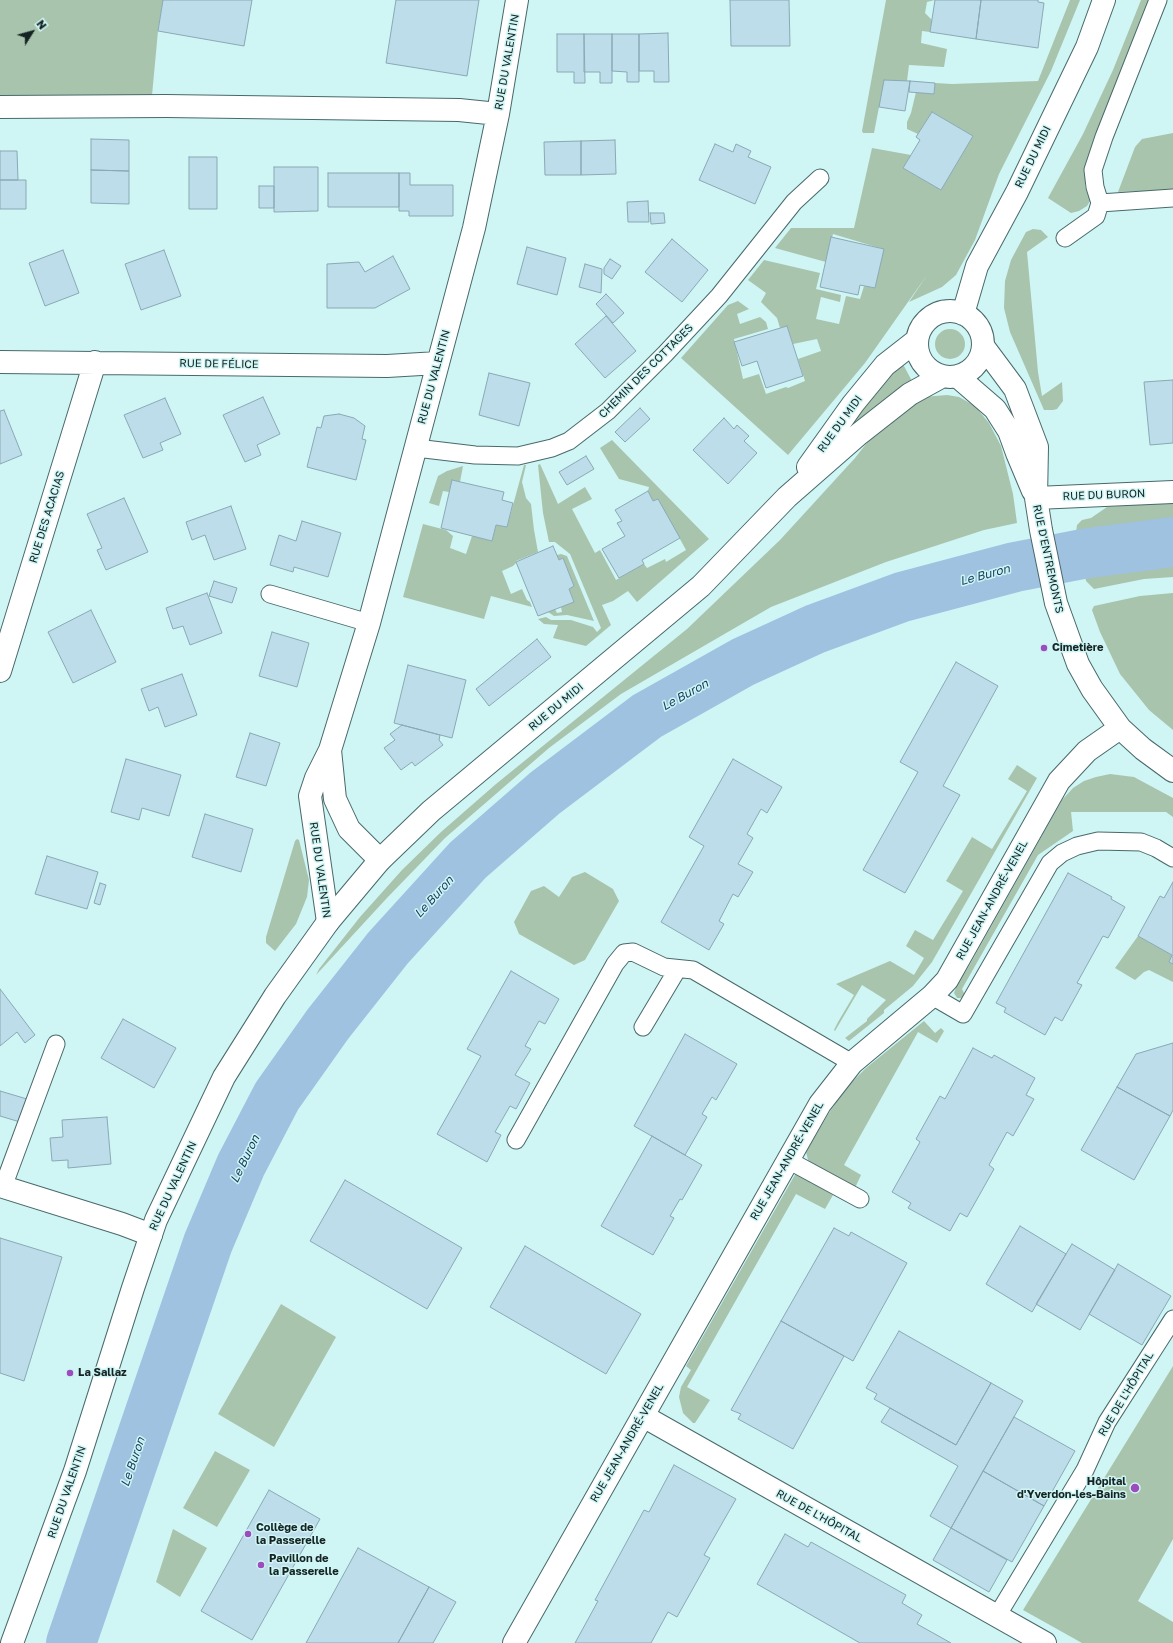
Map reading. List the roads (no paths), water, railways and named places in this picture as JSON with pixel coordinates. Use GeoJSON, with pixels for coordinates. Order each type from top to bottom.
{"type":"FeatureCollection","features":[{"type":"Feature","properties":{"kind":"street","name":"RUE DU VALENTIN"},"geometry":{"type":"LineString","coordinates":[[12,1643],[75,1471],[132,1288],[156,1220],[224,1077],[275,996],[328,922],[310,796],[316,778],[330,750],[369,623],[474,228],[498,114],[517,0]]}},
{"type":"Feature","properties":{"kind":"street","name":"RUE DU MIDI"},"geometry":{"type":"LineString","coordinates":[[963,314],[977,266],[1017,192],[1087,47],[1104,0]]}},
{"type":"Feature","properties":{"kind":"street"},"geometry":{"type":"LineString","coordinates":[[0,107],[222,107],[459,110],[498,114]]}},
{"type":"Feature","properties":{"kind":"street"},"geometry":{"type":"LineString","coordinates":[[943,311],[953,311],[963,314],[978,327],[982,336],[983,346],[981,356],[976,366],[968,373],[950,377],[934,374],[922,363],[916,348],[919,330],[925,321],[933,315],[943,311]]}},
{"type":"Feature","properties":{"kind":"street","name":"RUE DU MIDI"},"geometry":{"type":"LineString","coordinates":[[787,497],[853,404],[884,366],[917,340]]}},
{"type":"Feature","properties":{"kind":"street","name":"RUE D'ENTREMONTS"},"geometry":{"type":"LineString","coordinates":[[983,346],[1015,389],[1037,447],[1036,498],[1041,530],[1054,596],[1078,664],[1092,689],[1120,728],[1143,749],[1173,771]]}},
{"type":"Feature","properties":{"kind":"street","name":"RUE DE FÉLICE"},"geometry":{"type":"LineString","coordinates":[[0,362],[387,366],[438,363]]}},
{"type":"Feature","properties":{"kind":"street","name":"RUE DES ACACIAS"},"geometry":{"type":"LineString","coordinates":[[0,671],[95,362]]}},
{"type":"Feature","properties":{"kind":"street","name":"RUE DU MIDI"},"geometry":{"type":"LineString","coordinates":[[328,922],[380,860],[431,812],[701,586],[787,497],[860,434],[910,394],[950,377]]}},
{"type":"Feature","properties":{"kind":"street","name":"RUE D'ENTREMONTS"},"geometry":{"type":"LineString","coordinates":[[950,377],[995,409],[1009,431],[1036,498]]}},
{"type":"Feature","properties":{"kind":"street","name":"RUE DU BURON"},"geometry":{"type":"LineString","coordinates":[[1036,498],[1092,497],[1173,492]]}},
{"type":"Feature","properties":{"kind":"street","name":"RUE JEAN-ANDRÉ-VENEL"},"geometry":{"type":"LineString","coordinates":[[514,1643],[820,1104],[852,1063],[932,996],[947,980],[1059,781],[1088,751],[1120,728]]}},
{"type":"Feature","properties":{"kind":"street","name":"RUE DU VALENTIN"},"geometry":{"type":"LineString","coordinates":[[330,750],[335,799],[349,829],[380,860]]}},
{"type":"Feature","properties":{"kind":"street"},"geometry":{"type":"LineString","coordinates":[[2,1187],[122,1224],[151,1235]]}},
{"type":"Feature","properties":{"kind":"street","name":"RUE DE L'HÔPITAL"},"geometry":{"type":"LineString","coordinates":[[642,1416],[700,1440],[1045,1643]]}},
{"type":"Feature","properties":{"kind":"lane"},"geometry":{"type":"LineString","coordinates":[[1065,238],[1096,216],[1100,203],[1095,187],[1093,170],[1104,137],[1158,0]]}},
{"type":"Feature","properties":{"kind":"lane","name":"CHEMIN DES COTTAGES"},"geometry":{"type":"LineString","coordinates":[[416,448],[475,455],[518,456],[552,448],[569,441],[608,411],[665,354],[719,296],[794,202],[820,178]]}},
{"type":"Feature","properties":{"kind":"lane"},"geometry":{"type":"LineString","coordinates":[[1100,203],[1173,198]]}},
{"type":"Feature","properties":{"kind":"lane"},"geometry":{"type":"LineString","coordinates":[[270,594],[369,623]]}},
{"type":"Feature","properties":{"kind":"lane"},"geometry":{"type":"LineString","coordinates":[[932,996],[963,1014],[1050,863],[1062,852],[1077,846],[1098,841],[1141,842],[1156,848],[1173,858]]}},
{"type":"Feature","properties":{"kind":"lane"},"geometry":{"type":"LineString","coordinates":[[516,1140],[615,964],[624,953],[633,952],[664,968],[693,970],[852,1063]]}},
{"type":"Feature","properties":{"kind":"lane"},"geometry":{"type":"LineString","coordinates":[[643,1027],[677,970]]}},
{"type":"Feature","properties":{"kind":"lane"},"geometry":{"type":"LineString","coordinates":[[2,1187],[56,1044]]}},
{"type":"Feature","properties":{"kind":"lane"},"geometry":{"type":"LineString","coordinates":[[788,1160],[860,1199]]}},
{"type":"Feature","properties":{"kind":"lane","name":"RUE DE L'HÔPITAL"},"geometry":{"type":"LineString","coordinates":[[997,1616],[1085,1470],[1107,1422],[1173,1319]]}},
{"type":"Feature","properties":{"kind":"waterway","name":"Le Buron"},"geometry":{"type":"LineString","coordinates":[[71,1643],[208,1243],[241,1165],[277,1096],[328,1024],[388,948],[468,860],[545,793],[647,716],[743,662],[815,629],[902,597],[1015,567],[1088,553],[1173,542]]}},
{"type":"Feature","properties":{"kind":"place","name":"Cimetière"},"geometry":{"type":"Point","coordinates":[1044,648]}},
{"type":"Feature","properties":{"kind":"place","name":"La Sallaz"},"geometry":{"type":"Point","coordinates":[70,1373]}},
{"type":"Feature","properties":{"kind":"place","name":"Hôpital d'Yverdon-les-Bains"},"geometry":{"type":"Point","coordinates":[1135,1488]}},
{"type":"Feature","properties":{"kind":"place","name":"Collège de la Passerelle"},"geometry":{"type":"Point","coordinates":[248,1534]}},
{"type":"Feature","properties":{"kind":"place","name":"Pavillon de la Passerelle"},"geometry":{"type":"Point","coordinates":[261,1565]}}]}
